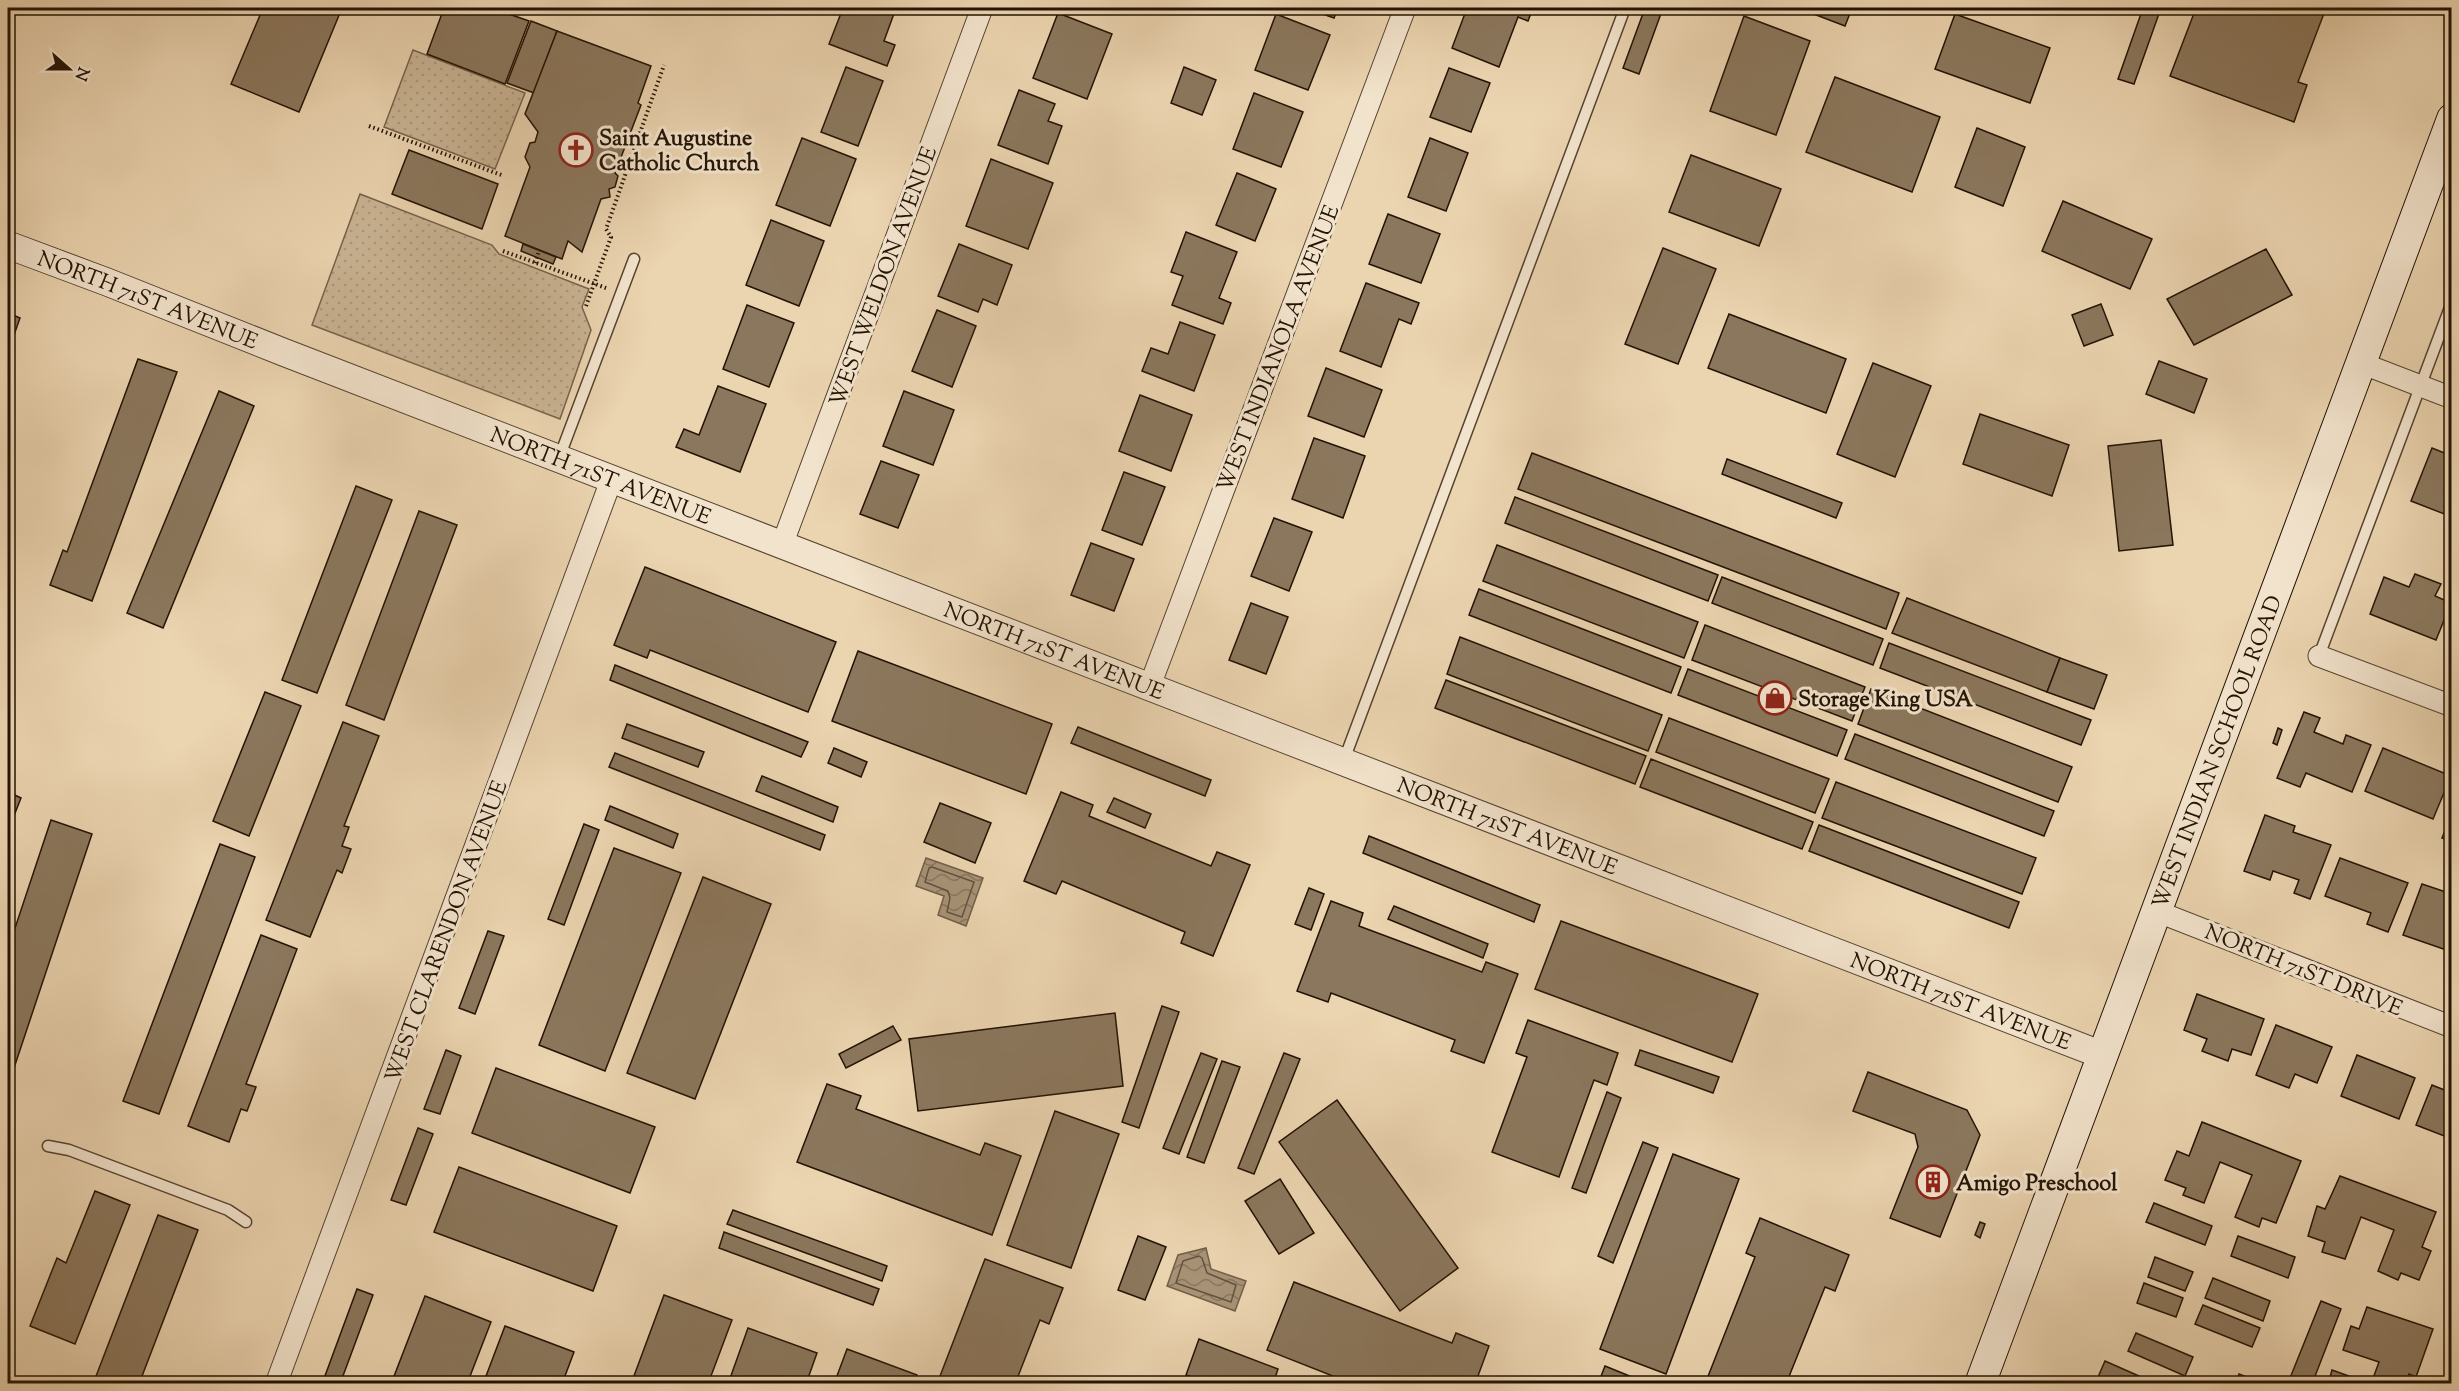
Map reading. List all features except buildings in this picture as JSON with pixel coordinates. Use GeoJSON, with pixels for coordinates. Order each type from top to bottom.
{"type":"FeatureCollection","features":[{"type":"Feature","properties":{"kind":"main road","name":"WEST INDIAN SCHOOL ROAD"},"geometry":{"type":"LineString","coordinates":[[1980,1383],[2451,119]]}},
{"type":"Feature","properties":{"kind":"street","name":"WEST WELDON AVENUE"},"geometry":{"type":"LineString","coordinates":[[782,545],[982,8]]}},
{"type":"Feature","properties":{"kind":"street","name":"WEST INDIANOLA AVENUE"},"geometry":{"type":"LineString","coordinates":[[1149,688],[1405,8]]}},
{"type":"Feature","properties":{"kind":"street","name":"NORTH 71ST AVENUE"},"geometry":{"type":"LineString","coordinates":[[8,245],[2102,1055]]}},
{"type":"Feature","properties":{"kind":"street"},"geometry":{"type":"LineString","coordinates":[[2361,363],[2451,398]]}},
{"type":"Feature","properties":{"kind":"street","name":"WEST CLARENDON AVENUE"},"geometry":{"type":"LineString","coordinates":[[276,1383],[612,478]]}},
{"type":"Feature","properties":{"kind":"street"},"geometry":{"type":"LineString","coordinates":[[2319,656],[2451,706]]}},
{"type":"Feature","properties":{"kind":"street","name":"NORTH 71ST DRIVE"},"geometry":{"type":"LineString","coordinates":[[2156,911],[2451,1027]]}},
{"type":"Feature","properties":{"kind":"lane"},"geometry":{"type":"LineString","coordinates":[[1344,761],[1625,8]]}},
{"type":"Feature","properties":{"kind":"lane"},"geometry":{"type":"LineString","coordinates":[[559,458],[633,259]]}},
{"type":"Feature","properties":{"kind":"lane"},"geometry":{"type":"LineString","coordinates":[[2319,656],[2451,302]]}},
{"type":"Feature","properties":{"kind":"lane"},"geometry":{"type":"LineString","coordinates":[[48,1146],[69,1150],[228,1210],[246,1222]]}},
{"type":"Feature","properties":{"kind":"path"},"geometry":{"type":"LineString","coordinates":[[586,306],[611,237],[606,229],[664,64]]}},
{"type":"Feature","properties":{"kind":"path"},"geometry":{"type":"LineString","coordinates":[[369,126],[504,176]]}},
{"type":"Feature","properties":{"kind":"path"},"geometry":{"type":"LineString","coordinates":[[535,263],[539,250]]}},
{"type":"Feature","properties":{"kind":"path"},"geometry":{"type":"LineString","coordinates":[[503,251],[621,294]]}},
{"type":"Feature","properties":{"kind":"shaded area"},"geometry":{"type":"Polygon","coordinates":[[[413,50],[525,93],[495,169],[384,127],[413,50]]]}},
{"type":"Feature","properties":{"kind":"shaded area"},"geometry":{"type":"Polygon","coordinates":[[[360,194],[492,245],[499,254],[589,289],[582,307],[591,330],[560,419],[312,325],[360,194]]]}},
{"type":"Feature","properties":{"kind":"water"},"geometry":{"type":"Polygon","coordinates":[[[926,858],[983,878],[966,926],[938,915],[944,896],[916,886],[926,858]]]}},
{"type":"Feature","properties":{"kind":"water"},"geometry":{"type":"Polygon","coordinates":[[[1206,1248],[1211,1269],[1246,1281],[1235,1311],[1167,1286],[1178,1255],[1206,1248]]]}},
{"type":"Feature","properties":{"kind":"place","name":"Saint Augustine Catholic Church"},"geometry":{"type":"Point","coordinates":[576,150]}},
{"type":"Feature","properties":{"kind":"place","name":"Storage King USA"},"geometry":{"type":"Point","coordinates":[1775,698]}},
{"type":"Feature","properties":{"kind":"place","name":"Amigo Preschool"},"geometry":{"type":"Point","coordinates":[1933,1182]}}]}
